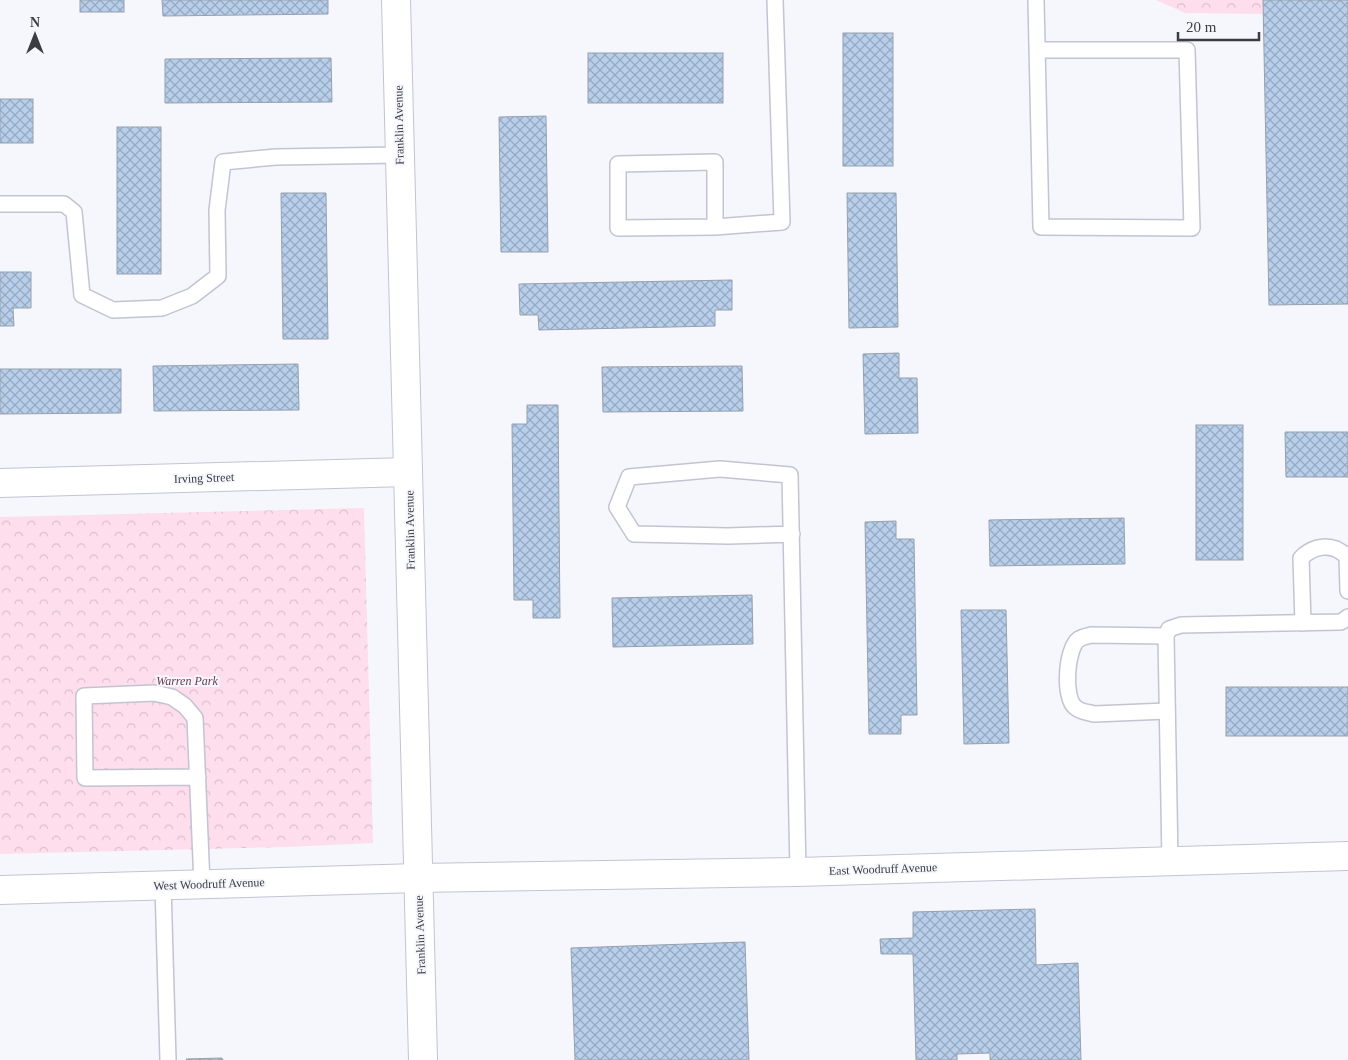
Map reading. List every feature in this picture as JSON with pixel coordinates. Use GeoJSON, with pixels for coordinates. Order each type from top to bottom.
{"type":"FeatureCollection","features":[{"type":"Feature","properties":{"kind":"street","name":"Franklin Avenue"},"geometry":{"type":"LineString","coordinates":[[396,0],[423,1060]]}},
{"type":"Feature","properties":{"kind":"street","name":"Irving Street"},"geometry":{"type":"LineString","coordinates":[[0,483],[408,472]]}},
{"type":"Feature","properties":{"kind":"street","name":"East Woodruff Avenue"},"geometry":{"type":"LineString","coordinates":[[418,878],[798,872],[1348,856]]}},
{"type":"Feature","properties":{"kind":"street","name":"West Woodruff Avenue"},"geometry":{"type":"LineString","coordinates":[[0,890],[418,878]]}},
{"type":"Feature","properties":{"kind":"lane"},"geometry":{"type":"LineString","coordinates":[[715,227],[714,162],[618,164],[618,228],[715,227],[782,222],[775,0]]}},
{"type":"Feature","properties":{"kind":"lane"},"geometry":{"type":"LineString","coordinates":[[1036,0],[1037,50],[1041,227],[1192,228],[1187,50],[1037,50]]}},
{"type":"Feature","properties":{"kind":"lane"},"geometry":{"type":"LineString","coordinates":[[0,204],[64,204],[74,212],[82,295],[113,310],[162,308],[192,296],[218,276],[217,210],[223,162],[276,157],[400,155]]}},
{"type":"Feature","properties":{"kind":"lane"},"geometry":{"type":"LineString","coordinates":[[792,534],[728,536],[634,534],[617,507],[629,478],[720,469],[790,475],[792,534],[798,872]]}},
{"type":"Feature","properties":{"kind":"lane"},"geometry":{"type":"LineString","coordinates":[[1303,623],[1301,558],[1308,551],[1323,547],[1336,549],[1347,556],[1348,591]]}},
{"type":"Feature","properties":{"kind":"lane"},"geometry":{"type":"LineString","coordinates":[[1170,861],[1166,636],[1169,629],[1181,625],[1341,622],[1348,616]]}},
{"type":"Feature","properties":{"kind":"lane"},"geometry":{"type":"LineString","coordinates":[[1166,636],[1091,635],[1079,639],[1068,661],[1068,694],[1073,706],[1094,714],[1167,711]]}},
{"type":"Feature","properties":{"kind":"lane"},"geometry":{"type":"LineString","coordinates":[[198,777],[85,778],[84,696],[154,693],[172,697],[186,706],[195,718],[198,777],[202,884]]}},
{"type":"Feature","properties":{"kind":"lane"},"geometry":{"type":"LineString","coordinates":[[163,885],[168,1060]]}},
{"type":"Feature","properties":{"kind":"green space"},"geometry":{"type":"Polygon","coordinates":[[[1156,0],[1275,0],[1265,14],[1185,13],[1156,0]]]}},
{"type":"Feature","properties":{"kind":"green space","name":"Warren Park"},"geometry":{"type":"Polygon","coordinates":[[[364,508],[373,843],[0,854],[0,517],[364,508]]]}},
{"type":"Feature","properties":{"kind":"building"},"geometry":{"type":"Polygon","coordinates":[[[80,0],[124,0],[124,12],[80,12],[80,0]]]}},
{"type":"Feature","properties":{"kind":"building"},"geometry":{"type":"Polygon","coordinates":[[[162,0],[328,0],[328,14],[163,16],[162,0]]]}},
{"type":"Feature","properties":{"kind":"building"},"geometry":{"type":"Polygon","coordinates":[[[1263,0],[1348,0],[1348,304],[1269,305],[1263,0]]]}},
{"type":"Feature","properties":{"kind":"building"},"geometry":{"type":"Polygon","coordinates":[[[843,33],[893,33],[893,166],[843,166],[843,33]]]}},
{"type":"Feature","properties":{"kind":"building"},"geometry":{"type":"Polygon","coordinates":[[[588,53],[723,53],[723,103],[588,103],[588,53]]]}},
{"type":"Feature","properties":{"kind":"building"},"geometry":{"type":"Polygon","coordinates":[[[331,58],[332,102],[165,103],[165,59],[331,58]]]}},
{"type":"Feature","properties":{"kind":"building"},"geometry":{"type":"Polygon","coordinates":[[[0,99],[33,99],[33,143],[0,143],[0,99]]]}},
{"type":"Feature","properties":{"kind":"building"},"geometry":{"type":"Polygon","coordinates":[[[546,116],[548,252],[501,252],[499,117],[546,116]]]}},
{"type":"Feature","properties":{"kind":"building"},"geometry":{"type":"Polygon","coordinates":[[[117,127],[161,127],[161,274],[117,274],[117,127]]]}},
{"type":"Feature","properties":{"kind":"building"},"geometry":{"type":"Polygon","coordinates":[[[281,193],[326,193],[328,339],[283,339],[281,193]]]}},
{"type":"Feature","properties":{"kind":"building"},"geometry":{"type":"Polygon","coordinates":[[[847,193],[896,193],[898,327],[849,328],[847,193]]]}},
{"type":"Feature","properties":{"kind":"building"},"geometry":{"type":"Polygon","coordinates":[[[0,272],[31,272],[31,308],[13,308],[14,326],[0,326],[0,272]]]}},
{"type":"Feature","properties":{"kind":"building"},"geometry":{"type":"Polygon","coordinates":[[[732,280],[732,310],[715,310],[715,326],[539,330],[538,315],[520,315],[519,284],[732,280]]]}},
{"type":"Feature","properties":{"kind":"building"},"geometry":{"type":"Polygon","coordinates":[[[899,353],[899,378],[917,378],[918,433],[865,434],[863,354],[899,353]]]}},
{"type":"Feature","properties":{"kind":"building"},"geometry":{"type":"Polygon","coordinates":[[[298,364],[299,410],[154,411],[153,366],[298,364]]]}},
{"type":"Feature","properties":{"kind":"building"},"geometry":{"type":"Polygon","coordinates":[[[742,366],[743,411],[603,412],[602,367],[742,366]]]}},
{"type":"Feature","properties":{"kind":"building"},"geometry":{"type":"Polygon","coordinates":[[[0,369],[121,369],[121,413],[0,414],[0,369]]]}},
{"type":"Feature","properties":{"kind":"building"},"geometry":{"type":"Polygon","coordinates":[[[527,405],[558,405],[560,618],[533,618],[533,600],[514,600],[512,424],[527,424],[527,405]]]}},
{"type":"Feature","properties":{"kind":"building"},"geometry":{"type":"Polygon","coordinates":[[[1196,425],[1243,425],[1243,560],[1196,560],[1196,425]]]}},
{"type":"Feature","properties":{"kind":"building"},"geometry":{"type":"Polygon","coordinates":[[[1285,432],[1348,432],[1348,477],[1286,477],[1285,432]]]}},
{"type":"Feature","properties":{"kind":"building"},"geometry":{"type":"Polygon","coordinates":[[[1124,518],[1125,564],[990,566],[989,520],[1124,518]]]}},
{"type":"Feature","properties":{"kind":"building"},"geometry":{"type":"Polygon","coordinates":[[[896,521],[896,539],[914,539],[917,715],[901,715],[901,734],[869,734],[865,522],[896,521]]]}},
{"type":"Feature","properties":{"kind":"building"},"geometry":{"type":"Polygon","coordinates":[[[752,595],[753,644],[613,647],[612,598],[752,595]]]}},
{"type":"Feature","properties":{"kind":"building"},"geometry":{"type":"Polygon","coordinates":[[[961,610],[1006,610],[1009,743],[964,744],[961,610]]]}},
{"type":"Feature","properties":{"kind":"building"},"geometry":{"type":"Polygon","coordinates":[[[1226,687],[1348,687],[1348,736],[1226,736],[1226,687]]]}},
{"type":"Feature","properties":{"kind":"building"},"geometry":{"type":"Polygon","coordinates":[[[1035,909],[1036,965],[1078,963],[1081,1060],[990,1060],[990,1053],[957,1054],[957,1060],[916,1060],[913,954],[881,954],[880,939],[913,938],[913,912],[1035,909]]]}},
{"type":"Feature","properties":{"kind":"building"},"geometry":{"type":"Polygon","coordinates":[[[745,942],[749,1060],[575,1060],[571,948],[745,942]]]}},
{"type":"Feature","properties":{"kind":"building"},"geometry":{"type":"Polygon","coordinates":[[[222,1058],[223,1060],[186,1059],[222,1058]]]}}]}
